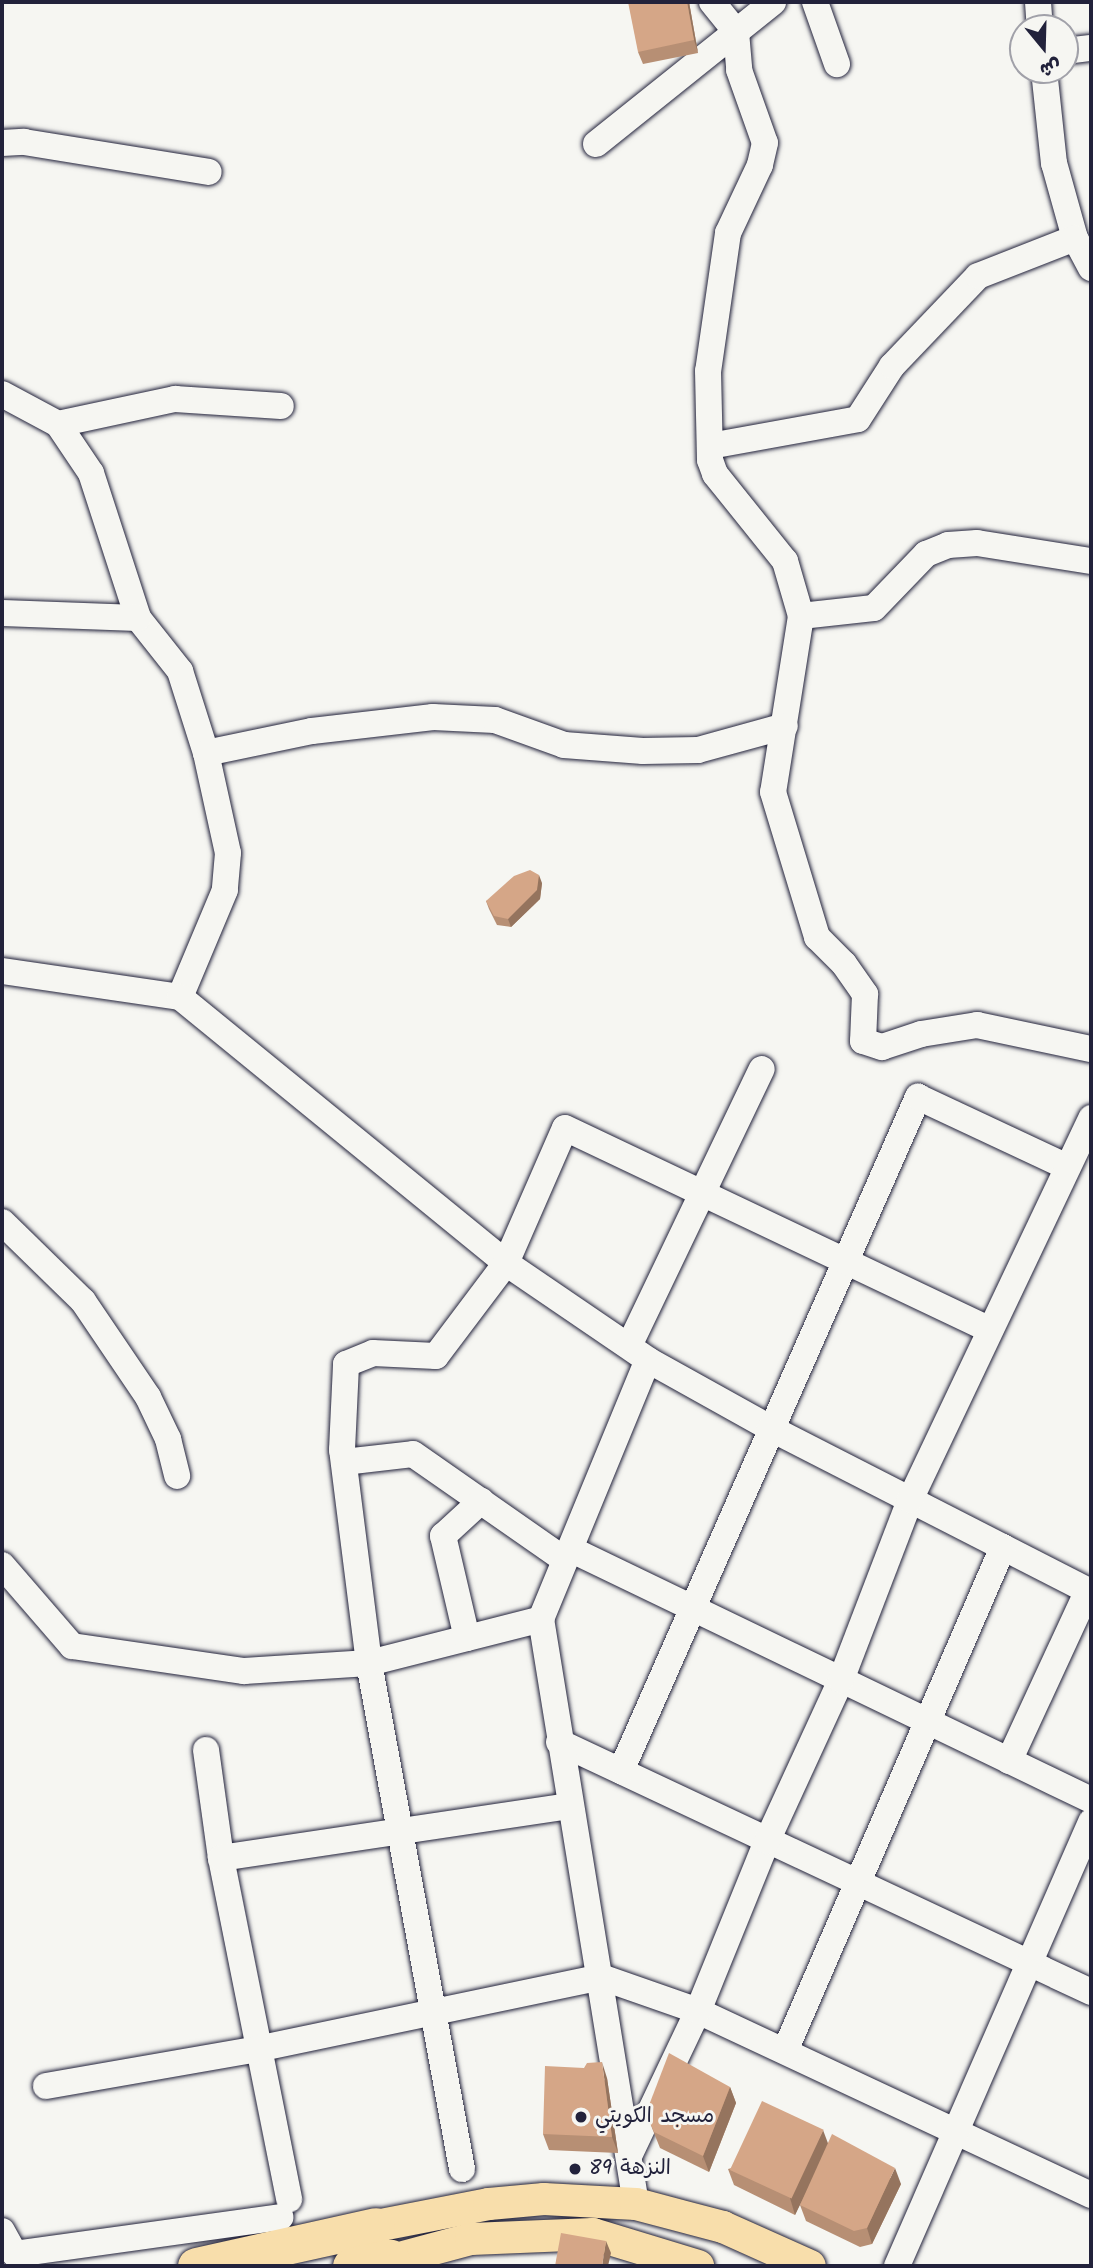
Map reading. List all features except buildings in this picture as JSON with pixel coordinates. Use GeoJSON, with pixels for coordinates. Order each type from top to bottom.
{"type":"FeatureCollection","features":[{"type":"Feature","properties":{"kind":"highway"},"geometry":{"type":"LineString","coordinates":[[196,2266],[379,2250]]}},
{"type":"Feature","properties":{"kind":"highway"},"geometry":{"type":"LineString","coordinates":[[351,2266],[379,2250]]}},
{"type":"Feature","properties":{"kind":"main road"},"geometry":{"type":"LineString","coordinates":[[379,2250],[530,2200],[636,2204],[723,2227],[810,2266]]}},
{"type":"Feature","properties":{"kind":"main road"},"geometry":{"type":"LineString","coordinates":[[379,2250],[471,2239],[593,2234],[698,2266]]}},
{"type":"Feature","properties":{"kind":"street"},"geometry":{"type":"LineString","coordinates":[[712,2],[736,32],[739,70],[765,143],[760,165],[728,233],[708,371],[710,446],[715,474],[785,561],[801,616],[773,792],[817,937],[844,964],[864,994],[863,1041],[882,1047],[922,1034],[977,1025],[1091,1049]]}},
{"type":"Feature","properties":{"kind":"street"},"geometry":{"type":"LineString","coordinates":[[596,144],[773,2]]}},
{"type":"Feature","properties":{"kind":"street"},"geometry":{"type":"LineString","coordinates":[[815,2],[837,64]]}},
{"type":"Feature","properties":{"kind":"street"},"geometry":{"type":"LineString","coordinates":[[1046,84],[1054,163],[1075,238],[1091,268]]}},
{"type":"Feature","properties":{"kind":"street"},"geometry":{"type":"LineString","coordinates":[[2,144],[24,142],[209,172]]}},
{"type":"Feature","properties":{"kind":"street"},"geometry":{"type":"LineString","coordinates":[[710,446],[858,419],[892,366],[978,276],[1075,238]]}},
{"type":"Feature","properties":{"kind":"street"},"geometry":{"type":"LineString","coordinates":[[2,394],[58,424],[91,473],[138,618],[180,671],[206,753],[228,853],[225,890],[180,997]]}},
{"type":"Feature","properties":{"kind":"street"},"geometry":{"type":"LineString","coordinates":[[58,424],[175,399],[281,406]]}},
{"type":"Feature","properties":{"kind":"street"},"geometry":{"type":"LineString","coordinates":[[801,616],[874,608],[926,554],[948,545],[977,543],[1091,561]]}},
{"type":"Feature","properties":{"kind":"street"},"geometry":{"type":"LineString","coordinates":[[2,613],[138,618]]}},
{"type":"Feature","properties":{"kind":"street"},"geometry":{"type":"LineString","coordinates":[[206,753],[312,731],[433,718],[495,720],[564,745],[643,751],[698,750],[785,726]]}},
{"type":"Feature","properties":{"kind":"street"},"geometry":{"type":"LineString","coordinates":[[2,971],[180,997],[506,1263],[638,1353],[769,1429],[1089,1591],[1009,1761]]}},
{"type":"Feature","properties":{"kind":"street"},"geometry":{"type":"LineString","coordinates":[[636,2204],[601,1977],[569,1806],[541,1619],[568,1555],[638,1353],[702,1193],[762,1069]]}},
{"type":"Feature","properties":{"kind":"street"},"geometry":{"type":"LineString","coordinates":[[621,1771],[769,1429],[918,1097],[1065,1166]]}},
{"type":"Feature","properties":{"kind":"street"},"geometry":{"type":"LineString","coordinates":[[630,2154],[698,2011],[767,1841],[841,1680],[911,1500],[988,1329],[1065,1166],[1091,1118]]}},
{"type":"Feature","properties":{"kind":"street"},"geometry":{"type":"LineString","coordinates":[[462,2169],[430,2014],[369,1663],[344,1462],[346,1364],[373,1353],[436,1356],[506,1263],[565,1128],[988,1329]]}},
{"type":"Feature","properties":{"kind":"street"},"geometry":{"type":"LineString","coordinates":[[2,1222],[90,1311],[148,1397],[168,1439],[177,1476]]}},
{"type":"Feature","properties":{"kind":"street"},"geometry":{"type":"LineString","coordinates":[[344,1462],[413,1454],[481,1502],[568,1555],[692,1608],[1091,1800]]}},
{"type":"Feature","properties":{"kind":"street"},"geometry":{"type":"LineString","coordinates":[[467,1638],[443,1536],[481,1502]]}},
{"type":"Feature","properties":{"kind":"street"},"geometry":{"type":"LineString","coordinates":[[785,2051],[856,1881],[1003,1547]]}},
{"type":"Feature","properties":{"kind":"street"},"geometry":{"type":"LineString","coordinates":[[2,1565],[72,1646],[244,1671],[369,1663],[541,1619]]}},
{"type":"Feature","properties":{"kind":"street"},"geometry":{"type":"LineString","coordinates":[[559,1742],[1091,1992]]}},
{"type":"Feature","properties":{"kind":"street"},"geometry":{"type":"LineString","coordinates":[[2,2231],[15,2253],[284,2208],[221,1858],[206,1750]]}},
{"type":"Feature","properties":{"kind":"street"},"geometry":{"type":"LineString","coordinates":[[221,1858],[569,1806]]}},
{"type":"Feature","properties":{"kind":"street"},"geometry":{"type":"LineString","coordinates":[[897,2266],[1091,1821]]}},
{"type":"Feature","properties":{"kind":"street"},"geometry":{"type":"LineString","coordinates":[[46,2086],[257,2049],[601,1977],[698,2011],[1091,2195]]}},
{"type":"Feature","properties":{"kind":"place","name":"مسجد الكويتي"},"geometry":{"type":"Point","coordinates":[581,2117]}},
{"type":"Feature","properties":{"kind":"place","name":"النزهة 89"},"geometry":{"type":"Point","coordinates":[575,2169]}}]}
